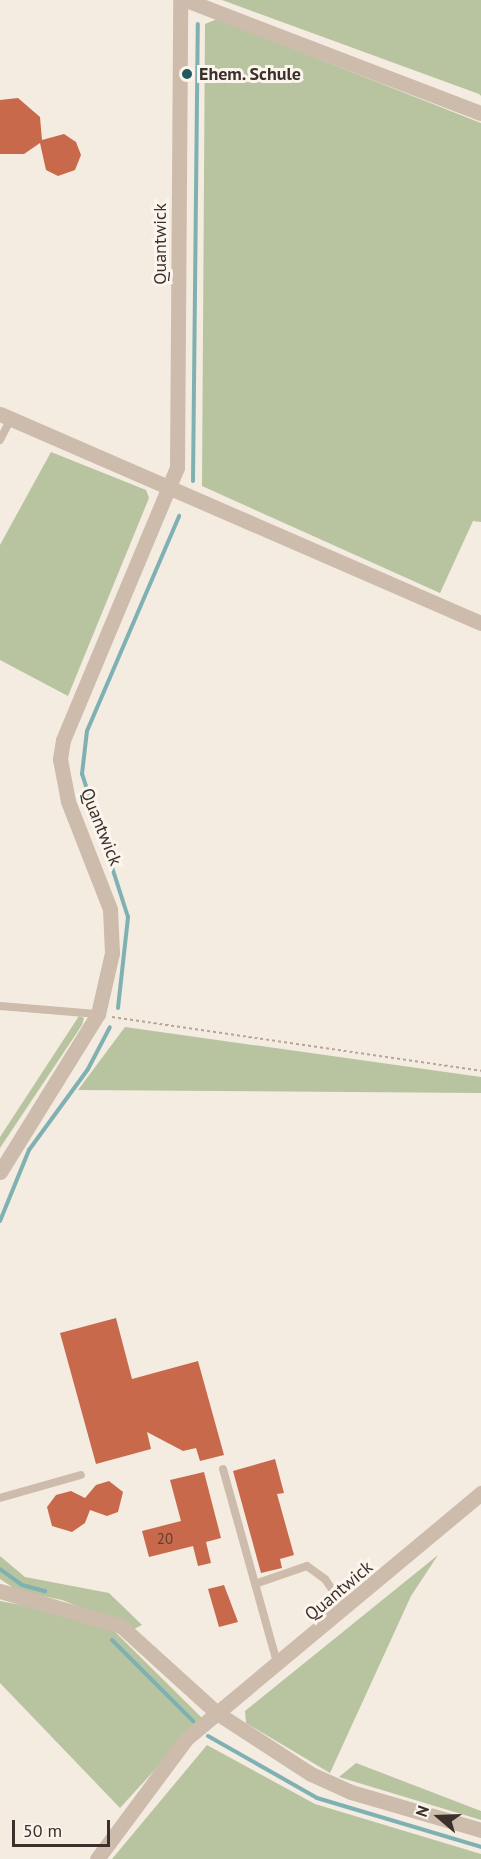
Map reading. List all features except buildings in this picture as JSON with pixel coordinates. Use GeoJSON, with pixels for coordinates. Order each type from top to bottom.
{"type":"FeatureCollection","features":[{"type":"Feature","properties":{"kind":"street","name":"Quantwick"},"geometry":{"type":"LineString","coordinates":[[0,1172],[98,1014],[112,953],[111,909],[68,801],[60,759],[63,740],[171,487],[181,436],[180,0]]}},
{"type":"Feature","properties":{"kind":"street"},"geometry":{"type":"LineString","coordinates":[[186,0],[481,113]]}},
{"type":"Feature","properties":{"kind":"street"},"geometry":{"type":"LineString","coordinates":[[5,416],[481,623]]}},
{"type":"Feature","properties":{"kind":"street","name":"Quantwick"},"geometry":{"type":"LineString","coordinates":[[97,1859],[169,1760],[217,1713],[278,1667],[481,1492]]}},
{"type":"Feature","properties":{"kind":"street"},"geometry":{"type":"LineString","coordinates":[[1,1594],[80,1610],[121,1626],[217,1713],[311,1774],[351,1792],[481,1830]]}},
{"type":"Feature","properties":{"kind":"lane"},"geometry":{"type":"LineString","coordinates":[[0,440],[5,416]]}},
{"type":"Feature","properties":{"kind":"lane"},"geometry":{"type":"LineString","coordinates":[[0,1006],[98,1014]]}},
{"type":"Feature","properties":{"kind":"lane"},"geometry":{"type":"LineString","coordinates":[[223,1469],[278,1667]]}},
{"type":"Feature","properties":{"kind":"lane"},"geometry":{"type":"LineString","coordinates":[[0,1498],[81,1475]]}},
{"type":"Feature","properties":{"kind":"lane"},"geometry":{"type":"LineString","coordinates":[[255,1584],[306,1566],[325,1579],[346,1610]]}},
{"type":"Feature","properties":{"kind":"path"},"geometry":{"type":"LineString","coordinates":[[98,1014],[481,1071]]}},
{"type":"Feature","properties":{"kind":"green space"},"geometry":{"type":"Polygon","coordinates":[[[222,0],[481,0],[481,96],[479,94],[222,0]]]}},
{"type":"Feature","properties":{"kind":"green space"},"geometry":{"type":"Polygon","coordinates":[[[217,19],[481,123],[481,522],[473,521],[440,593],[202,486],[205,24],[217,19]]]}},
{"type":"Feature","properties":{"kind":"green space"},"geometry":{"type":"Polygon","coordinates":[[[51,452],[146,490],[149,498],[68,696],[0,660],[0,545],[51,452]]]}},
{"type":"Feature","properties":{"kind":"green space"},"geometry":{"type":"Polygon","coordinates":[[[79,1016],[84,1018],[82,1025],[0,1148],[0,1137],[79,1016]]]}},
{"type":"Feature","properties":{"kind":"green space"},"geometry":{"type":"Polygon","coordinates":[[[125,1027],[481,1077],[481,1093],[78,1090],[125,1027]]]}},
{"type":"Feature","properties":{"kind":"green space"},"geometry":{"type":"Polygon","coordinates":[[[438,1555],[411,1596],[330,1773],[246,1723],[245,1711],[438,1555]]]}},
{"type":"Feature","properties":{"kind":"green space"},"geometry":{"type":"Polygon","coordinates":[[[0,1556],[25,1577],[109,1593],[142,1625],[134,1629],[62,1600],[18,1591],[0,1579],[0,1556]]]}},
{"type":"Feature","properties":{"kind":"green space"},"geometry":{"type":"Polygon","coordinates":[[[0,1601],[104,1621],[202,1718],[120,1808],[0,1683],[0,1601]]]}},
{"type":"Feature","properties":{"kind":"green space"},"geometry":{"type":"Polygon","coordinates":[[[207,1745],[315,1804],[481,1854],[481,1859],[112,1859],[207,1745]]]}},
{"type":"Feature","properties":{"kind":"green space"},"geometry":{"type":"Polygon","coordinates":[[[356,1763],[481,1811],[481,1820],[339,1777],[356,1763]]]}},
{"type":"Feature","properties":{"kind":"waterway"},"geometry":{"type":"LineString","coordinates":[[193,481],[198,24]]}},
{"type":"Feature","properties":{"kind":"waterway"},"geometry":{"type":"LineString","coordinates":[[118,1008],[128,917],[82,774],[87,731],[179,516]]}},
{"type":"Feature","properties":{"kind":"waterway"},"geometry":{"type":"LineString","coordinates":[[0,1221],[29,1150],[88,1069],[110,1027]]}},
{"type":"Feature","properties":{"kind":"waterway"},"geometry":{"type":"LineString","coordinates":[[0,1569],[22,1585],[45,1591]]}},
{"type":"Feature","properties":{"kind":"waterway"},"geometry":{"type":"LineString","coordinates":[[112,1640],[193,1721]]}},
{"type":"Feature","properties":{"kind":"waterway"},"geometry":{"type":"LineString","coordinates":[[208,1736],[317,1798],[481,1847]]}},
{"type":"Feature","properties":{"kind":"place","name":"Ehem. Schule"},"geometry":{"type":"Point","coordinates":[187,74]}}]}
